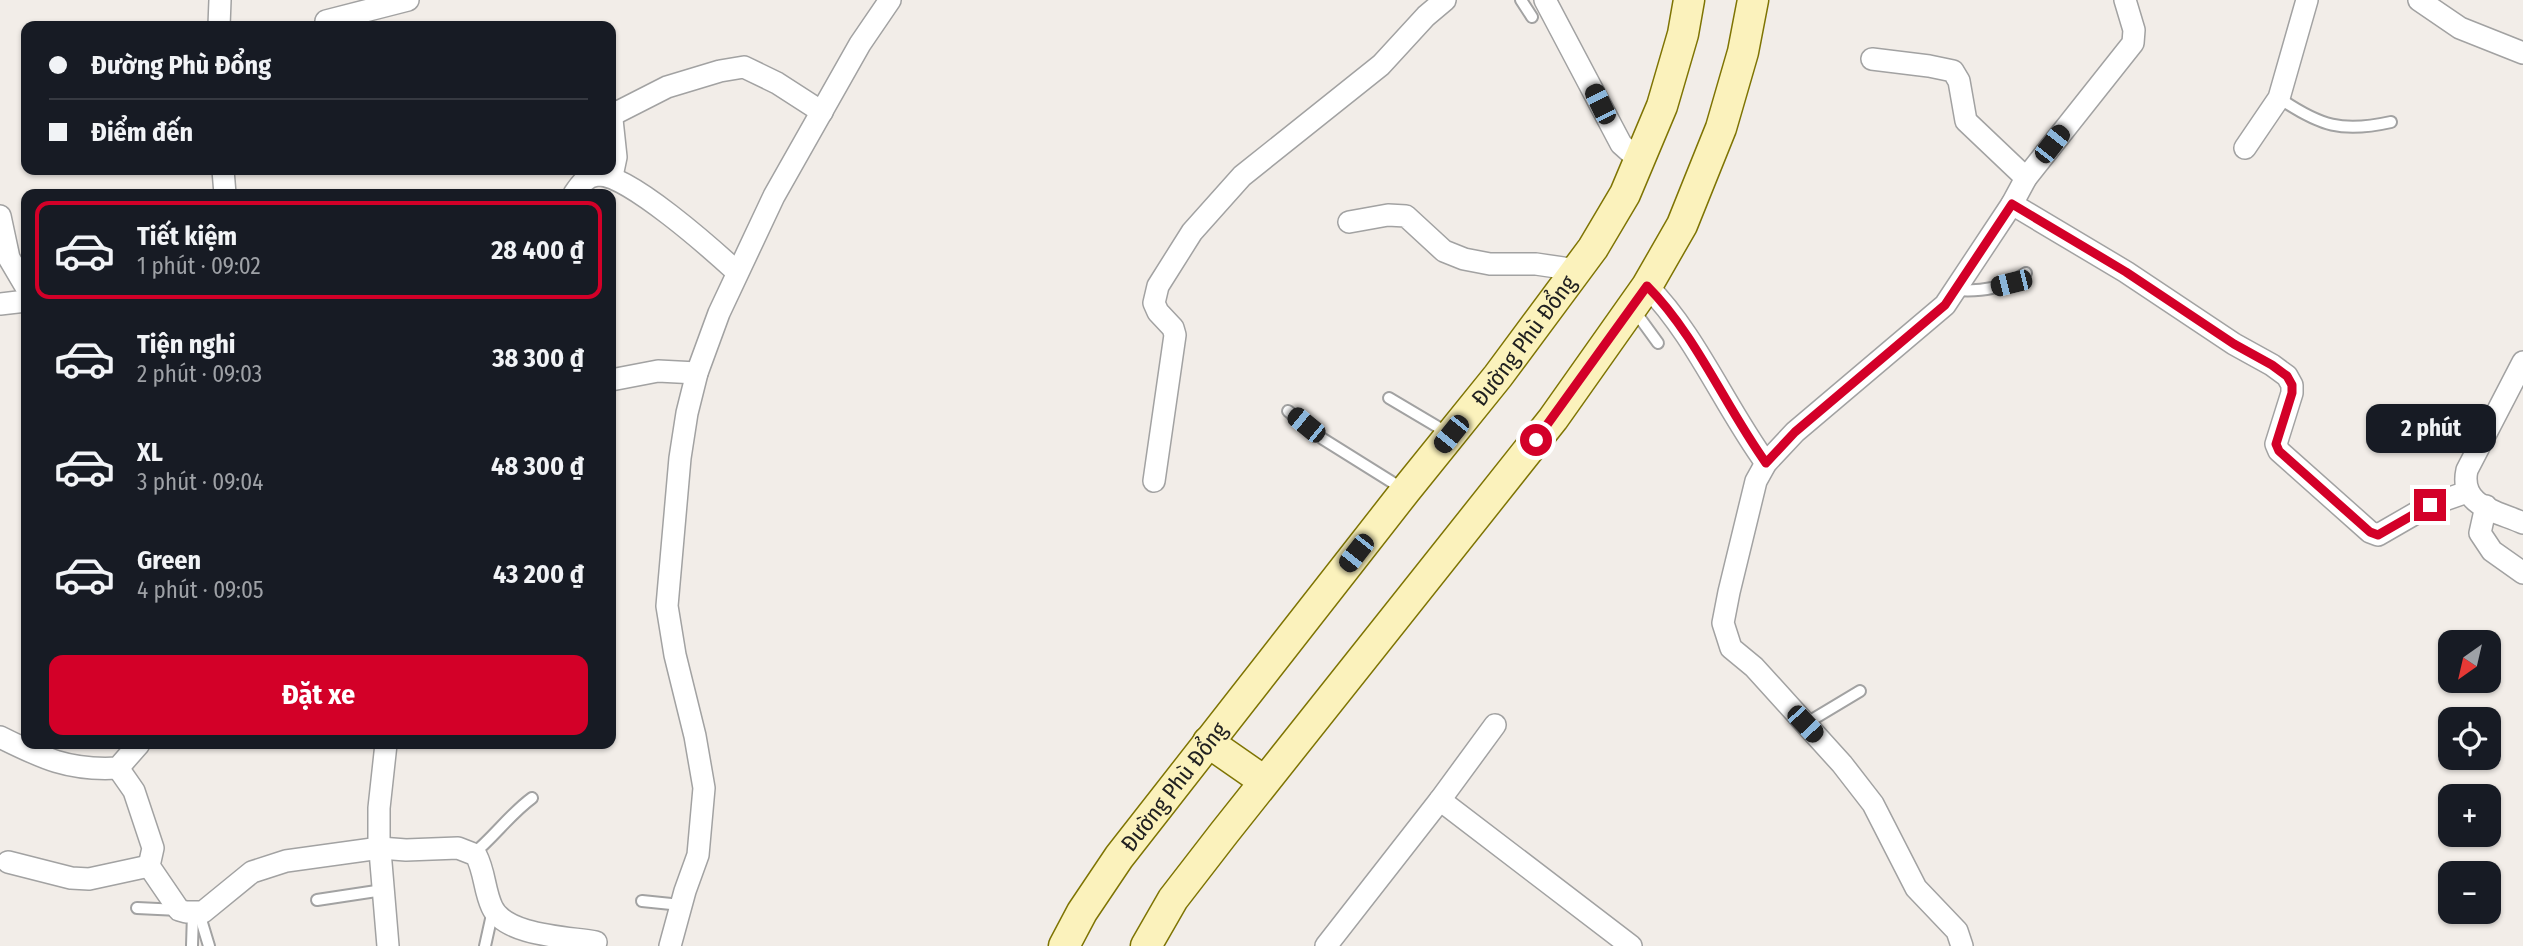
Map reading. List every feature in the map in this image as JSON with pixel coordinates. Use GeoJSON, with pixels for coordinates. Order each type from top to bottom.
{"type":"FeatureCollection","features":[{"type":"Feature","properties":{"kind":"main road","name":"Đường Phù Đổng"},"geometry":{"type":"LineString","coordinates":[[1064,946],[1082,912],[1119,857],[1498,376],[1577,270],[1616,212],[1662,106],[1689,0]]}},
{"type":"Feature","properties":{"kind":"main road"},"geometry":{"type":"LineString","coordinates":[[1146,946],[1173,899],[1553,419],[1640,297],[1686,215],[1721,128],[1744,52],[1754,0]]}},
{"type":"Feature","properties":{"kind":"main road"},"geometry":{"type":"LineString","coordinates":[[1208,742],[1264,781]]}},
{"type":"Feature","properties":{"kind":"street"},"geometry":{"type":"LineString","coordinates":[[219,21],[220,0]]}},
{"type":"Feature","properties":{"kind":"street"},"geometry":{"type":"LineString","coordinates":[[326,21],[408,0]]}},
{"type":"Feature","properties":{"kind":"street"},"geometry":{"type":"LineString","coordinates":[[670,946],[698,855],[704,788],[667,606],[680,458],[696,373],[737,272],[774,196],[860,44],[890,0]]}},
{"type":"Feature","properties":{"kind":"street"},"geometry":{"type":"LineString","coordinates":[[1154,481],[1175,335],[1173,328],[1158,312],[1154,303],[1158,286],[1192,232],[1242,176],[1381,65],[1426,16],[1445,0]]}},
{"type":"Feature","properties":{"kind":"street"},"geometry":{"type":"LineString","coordinates":[[1962,946],[1957,931],[1916,888],[1873,804],[1842,764],[1754,667],[1731,648],[1723,624],[1745,522],[1756,481],[1766,463],[1795,432],[1945,305],[2012,204],[2026,178],[2133,43],[2134,30],[2126,0]]}},
{"type":"Feature","properties":{"kind":"street"},"geometry":{"type":"LineString","coordinates":[[2245,148],[2278,98],[2307,0]]}},
{"type":"Feature","properties":{"kind":"street"},"geometry":{"type":"LineString","coordinates":[[2418,0],[2460,28],[2523,53]]}},
{"type":"Feature","properties":{"kind":"street"},"geometry":{"type":"LineString","coordinates":[[1539,8],[1621,144],[1640,160]]}},
{"type":"Feature","properties":{"kind":"street"},"geometry":{"type":"LineString","coordinates":[[1872,58],[1953,71],[1959,81],[1966,121],[2026,178]]}},
{"type":"Feature","properties":{"kind":"street"},"geometry":{"type":"LineString","coordinates":[[616,111],[667,86],[744,67],[777,83],[822,112]]}},
{"type":"Feature","properties":{"kind":"street"},"geometry":{"type":"LineString","coordinates":[[578,189],[587,178],[595,175],[612,176],[694,233],[737,272]]}},
{"type":"Feature","properties":{"kind":"street"},"geometry":{"type":"LineString","coordinates":[[2012,204],[2126,272],[2287,376],[2292,385],[2292,393],[2276,444],[2279,451],[2370,532],[2378,535],[2430,505],[2467,492]]}},
{"type":"Feature","properties":{"kind":"street"},"geometry":{"type":"LineString","coordinates":[[1349,222],[1388,215],[1406,216],[1444,251],[1464,259],[1490,264],[1536,264],[1577,270]]}},
{"type":"Feature","properties":{"kind":"street"},"geometry":{"type":"LineString","coordinates":[[0,216],[4,257],[21,280]]}},
{"type":"Feature","properties":{"kind":"street"},"geometry":{"type":"LineString","coordinates":[[1640,297],[1666,305],[1741,429],[1766,463]]}},
{"type":"Feature","properties":{"kind":"street"},"geometry":{"type":"LineString","coordinates":[[0,304],[21,302]]}},
{"type":"Feature","properties":{"kind":"street"},"geometry":{"type":"LineString","coordinates":[[2523,362],[2467,470],[2465,481],[2467,492],[2473,501],[2523,523]]}},
{"type":"Feature","properties":{"kind":"street"},"geometry":{"type":"LineString","coordinates":[[616,379],[658,371],[696,373]]}},
{"type":"Feature","properties":{"kind":"street"},"geometry":{"type":"LineString","coordinates":[[2486,506],[2480,533],[2492,551],[2523,573]]}},
{"type":"Feature","properties":{"kind":"street"},"geometry":{"type":"LineString","coordinates":[[1326,946],[1495,725]]}},
{"type":"Feature","properties":{"kind":"street"},"geometry":{"type":"LineString","coordinates":[[0,737],[21,746]]}},
{"type":"Feature","properties":{"kind":"street"},"geometry":{"type":"LineString","coordinates":[[28,749],[62,764],[99,769],[118,768],[135,749]]}},
{"type":"Feature","properties":{"kind":"street"},"geometry":{"type":"LineString","coordinates":[[385,749],[379,808],[388,946]]}},
{"type":"Feature","properties":{"kind":"street"},"geometry":{"type":"LineString","coordinates":[[118,768],[134,791],[153,848],[149,866]]}},
{"type":"Feature","properties":{"kind":"street"},"geometry":{"type":"LineString","coordinates":[[1440,800],[1631,946]]}},
{"type":"Feature","properties":{"kind":"street"},"geometry":{"type":"LineString","coordinates":[[149,866],[190,912],[261,867],[312,856],[380,848],[458,848],[473,853],[481,866],[493,910],[503,921],[523,930],[596,942]]}},
{"type":"Feature","properties":{"kind":"street"},"geometry":{"type":"LineString","coordinates":[[8,862],[59,875],[89,879],[149,866]]}},
{"type":"Feature","properties":{"kind":"lane"},"geometry":{"type":"LineString","coordinates":[[1521,0],[1539,8]]}},
{"type":"Feature","properties":{"kind":"lane"},"geometry":{"type":"LineString","coordinates":[[2278,98],[2305,116],[2328,125],[2364,128],[2391,122]]}},
{"type":"Feature","properties":{"kind":"lane"},"geometry":{"type":"LineString","coordinates":[[1956,290],[1978,292],[2011,283],[2026,274]]}},
{"type":"Feature","properties":{"kind":"lane"},"geometry":{"type":"LineString","coordinates":[[1640,297],[1658,343]]}},
{"type":"Feature","properties":{"kind":"lane"},"geometry":{"type":"LineString","coordinates":[[1389,398],[1451,434]]}},
{"type":"Feature","properties":{"kind":"lane"},"geometry":{"type":"LineString","coordinates":[[1289,411],[1323,439],[1406,490]]}},
{"type":"Feature","properties":{"kind":"lane"},"geometry":{"type":"LineString","coordinates":[[1805,724],[1860,691]]}},
{"type":"Feature","properties":{"kind":"lane"},"geometry":{"type":"LineString","coordinates":[[473,853],[495,834],[518,808],[532,798]]}},
{"type":"Feature","properties":{"kind":"lane"},"geometry":{"type":"LineString","coordinates":[[317,900],[383,890]]}},
{"type":"Feature","properties":{"kind":"lane"},"geometry":{"type":"LineString","coordinates":[[642,901],[681,905]]}},
{"type":"Feature","properties":{"kind":"lane"},"geometry":{"type":"LineString","coordinates":[[136,908],[190,912]]}},
{"type":"Feature","properties":{"kind":"lane"},"geometry":{"type":"LineString","coordinates":[[485,946],[493,910]]}},
{"type":"Feature","properties":{"kind":"lane"},"geometry":{"type":"LineString","coordinates":[[190,912],[192,946]]}},
{"type":"Feature","properties":{"kind":"lane"},"geometry":{"type":"LineString","coordinates":[[190,912],[209,946]]}},
{"type":"Feature","properties":{"kind":"route"},"geometry":{"type":"LineString","coordinates":[[1536,440],[1647,286],[1666,305],[1741,429],[1766,463],[1795,432],[1945,305],[2012,204],[2126,272],[2287,376],[2292,385],[2292,393],[2276,444],[2279,451],[2370,532],[2378,535],[2385,532],[2430,505]]}}]}
